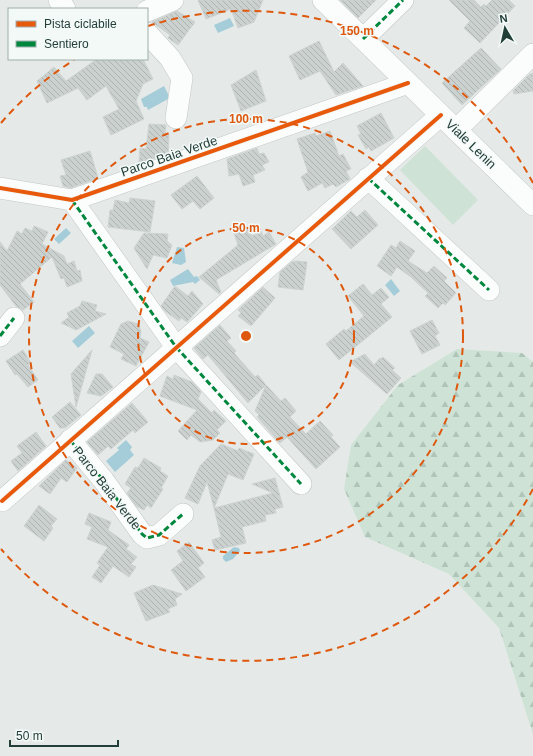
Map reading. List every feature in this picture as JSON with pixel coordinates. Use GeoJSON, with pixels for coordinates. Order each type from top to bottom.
{"type":"FeatureCollection","features":[{"type":"Feature","properties":{"kind":"street"},"geometry":{"type":"LineString","coordinates":[[148,11],[173,0]]}},
{"type":"Feature","properties":{"kind":"street","name":"Viale Lenin"},"geometry":{"type":"LineString","coordinates":[[323,0],[533,205]]}},
{"type":"Feature","properties":{"kind":"street"},"geometry":{"type":"LineString","coordinates":[[363,39],[403,0]]}},
{"type":"Feature","properties":{"kind":"street"},"geometry":{"type":"LineString","coordinates":[[148,34],[170,58],[182,78],[176,118]]}},
{"type":"Feature","properties":{"kind":"street"},"geometry":{"type":"LineString","coordinates":[[456,130],[533,54]]}},
{"type":"Feature","properties":{"kind":"street","name":"Parco Baia Verde"},"geometry":{"type":"LineString","coordinates":[[0,188],[72,200],[408,83]]}},
{"type":"Feature","properties":{"kind":"street","name":"Parco Baia Verde"},"geometry":{"type":"LineString","coordinates":[[2,501],[441,115]]}},
{"type":"Feature","properties":{"kind":"street"},"geometry":{"type":"LineString","coordinates":[[368,178],[489,290]]}},
{"type":"Feature","properties":{"kind":"street"},"geometry":{"type":"LineString","coordinates":[[72,200],[176,347],[301,484]]}},
{"type":"Feature","properties":{"kind":"street"},"geometry":{"type":"LineString","coordinates":[[0,336],[14,318]]}},
{"type":"Feature","properties":{"kind":"street","name":"Parco Baia Verde"},"geometry":{"type":"LineString","coordinates":[[70,440],[104,481],[142,534],[147,538],[154,537],[162,532],[183,514]]}},
{"type":"Feature","properties":{"kind":"green space"},"geometry":{"type":"Polygon","coordinates":[[[425,146],[478,200],[453,225],[400,170],[425,146]]]}},
{"type":"Feature","properties":{"kind":"green space"},"geometry":{"type":"Polygon","coordinates":[[[457,349],[522,353],[533,362],[533,734],[499,628],[449,574],[365,537],[344,489],[351,445],[398,385],[457,349]]]}},
{"type":"Feature","properties":{"kind":"water"},"geometry":{"type":"Polygon","coordinates":[[[230,18],[234,26],[218,33],[214,25],[230,18]]]}},
{"type":"Feature","properties":{"kind":"water"},"geometry":{"type":"Polygon","coordinates":[[[164,86],[170,98],[148,110],[147,107],[144,107],[141,99],[164,86]]]}},
{"type":"Feature","properties":{"kind":"water"},"geometry":{"type":"Polygon","coordinates":[[[66,228],[71,233],[59,244],[54,239],[66,228]]]}},
{"type":"Feature","properties":{"kind":"water"},"geometry":{"type":"Polygon","coordinates":[[[177,247],[184,248],[186,262],[181,265],[172,263],[177,247]]]}},
{"type":"Feature","properties":{"kind":"water"},"geometry":{"type":"Polygon","coordinates":[[[188,269],[194,277],[197,276],[200,280],[195,284],[193,282],[173,286],[170,280],[188,269]]]}},
{"type":"Feature","properties":{"kind":"water"},"geometry":{"type":"Polygon","coordinates":[[[391,279],[400,291],[394,296],[385,285],[391,279]]]}},
{"type":"Feature","properties":{"kind":"water"},"geometry":{"type":"Polygon","coordinates":[[[89,326],[95,333],[78,348],[72,341],[89,326]]]}},
{"type":"Feature","properties":{"kind":"water"},"geometry":{"type":"Polygon","coordinates":[[[126,440],[132,447],[130,450],[134,455],[115,472],[106,461],[119,450],[117,448],[126,440]]]}},
{"type":"Feature","properties":{"kind":"water"},"geometry":{"type":"Polygon","coordinates":[[[234,547],[239,548],[240,551],[233,559],[226,562],[223,559],[223,556],[234,547]]]}},
{"type":"Feature","properties":{"kind":"building"},"geometry":{"type":"Polygon","coordinates":[[[198,0],[263,0],[254,22],[238,28],[231,9],[206,19],[198,0]]]}},
{"type":"Feature","properties":{"kind":"building"},"geometry":{"type":"Polygon","coordinates":[[[340,0],[376,0],[358,18],[340,0]]]}},
{"type":"Feature","properties":{"kind":"building"},"geometry":{"type":"Polygon","coordinates":[[[449,0],[474,0],[481,7],[484,4],[486,6],[492,0],[509,0],[515,6],[480,43],[464,28],[470,21],[449,0]]]}},
{"type":"Feature","properties":{"kind":"building"},"geometry":{"type":"Polygon","coordinates":[[[177,11],[195,22],[178,45],[168,38],[170,35],[152,22],[177,11]]]}},
{"type":"Feature","properties":{"kind":"building"},"geometry":{"type":"Polygon","coordinates":[[[319,41],[334,72],[343,63],[363,86],[336,95],[320,71],[300,80],[289,56],[319,41]]]}},
{"type":"Feature","properties":{"kind":"building"},"geometry":{"type":"Polygon","coordinates":[[[481,48],[501,69],[462,105],[442,83],[481,48]]]}},
{"type":"Feature","properties":{"kind":"building"},"geometry":{"type":"Polygon","coordinates":[[[96,60],[144,60],[153,79],[143,84],[136,101],[144,119],[111,135],[103,117],[119,109],[106,86],[87,100],[78,88],[47,103],[37,81],[54,67],[66,81],[96,60]]]}},
{"type":"Feature","properties":{"kind":"building"},"geometry":{"type":"Polygon","coordinates":[[[256,70],[266,101],[241,111],[231,85],[256,70]]]}},
{"type":"Feature","properties":{"kind":"building"},"geometry":{"type":"Polygon","coordinates":[[[533,73],[533,91],[514,94],[513,91],[533,73]]]}},
{"type":"Feature","properties":{"kind":"building"},"geometry":{"type":"Polygon","coordinates":[[[381,113],[394,138],[371,151],[369,147],[366,149],[358,135],[361,134],[357,126],[381,113]]]}},
{"type":"Feature","properties":{"kind":"building"},"geometry":{"type":"Polygon","coordinates":[[[149,124],[166,125],[165,134],[169,134],[168,154],[139,163],[140,148],[146,149],[149,124]]]}},
{"type":"Feature","properties":{"kind":"building"},"geometry":{"type":"Polygon","coordinates":[[[330,131],[339,156],[343,154],[351,169],[346,171],[350,179],[336,187],[333,184],[325,188],[322,183],[308,191],[301,177],[308,172],[297,139],[315,133],[316,136],[330,131]]]}},
{"type":"Feature","properties":{"kind":"building"},"geometry":{"type":"Polygon","coordinates":[[[257,148],[259,154],[264,153],[269,162],[262,165],[265,170],[253,175],[255,182],[243,186],[239,174],[229,176],[227,159],[257,148]]]}},
{"type":"Feature","properties":{"kind":"building"},"geometry":{"type":"Polygon","coordinates":[[[90,151],[98,178],[70,188],[63,186],[60,176],[66,175],[61,160],[90,151]]]}},
{"type":"Feature","properties":{"kind":"building"},"geometry":{"type":"Polygon","coordinates":[[[197,176],[214,198],[200,209],[193,201],[182,209],[171,195],[197,176]]]}},
{"type":"Feature","properties":{"kind":"building"},"geometry":{"type":"Polygon","coordinates":[[[130,198],[155,201],[150,232],[108,227],[110,210],[113,210],[115,200],[129,203],[130,198]]]}},
{"type":"Feature","properties":{"kind":"building"},"geometry":{"type":"Polygon","coordinates":[[[365,210],[378,225],[351,249],[332,229],[351,211],[357,217],[365,210]]]}},
{"type":"Feature","properties":{"kind":"building"},"geometry":{"type":"Polygon","coordinates":[[[34,226],[48,232],[42,244],[64,256],[67,264],[74,261],[77,271],[80,270],[82,281],[67,287],[64,278],[61,279],[52,257],[20,284],[34,302],[23,310],[16,306],[0,285],[0,242],[7,251],[17,231],[22,234],[25,228],[32,231],[34,226]]]}},
{"type":"Feature","properties":{"kind":"building"},"geometry":{"type":"Polygon","coordinates":[[[246,226],[252,236],[261,231],[263,236],[269,232],[276,244],[216,280],[221,292],[219,294],[199,277],[238,245],[234,233],[246,226]]]}},
{"type":"Feature","properties":{"kind":"building"},"geometry":{"type":"Polygon","coordinates":[[[144,233],[168,234],[167,241],[172,245],[167,258],[153,255],[147,269],[134,248],[144,233]]]}},
{"type":"Feature","properties":{"kind":"building"},"geometry":{"type":"Polygon","coordinates":[[[400,241],[415,251],[408,261],[427,273],[434,266],[447,278],[444,281],[456,293],[445,305],[443,303],[438,308],[425,296],[428,293],[411,277],[397,267],[391,276],[377,266],[391,245],[396,248],[400,241]]]}},
{"type":"Feature","properties":{"kind":"building"},"geometry":{"type":"Polygon","coordinates":[[[292,262],[307,262],[303,290],[278,287],[280,272],[292,262]]]}},
{"type":"Feature","properties":{"kind":"building"},"geometry":{"type":"Polygon","coordinates":[[[363,284],[372,295],[381,288],[389,297],[381,304],[392,317],[339,360],[326,344],[344,329],[346,331],[364,316],[348,296],[363,284]]]}},
{"type":"Feature","properties":{"kind":"building"},"geometry":{"type":"Polygon","coordinates":[[[175,286],[188,296],[192,291],[203,304],[187,322],[181,318],[179,321],[166,312],[161,306],[175,286]]]}},
{"type":"Feature","properties":{"kind":"building"},"geometry":{"type":"Polygon","coordinates":[[[263,287],[275,298],[251,326],[238,316],[241,313],[238,310],[263,287]]]}},
{"type":"Feature","properties":{"kind":"building"},"geometry":{"type":"Polygon","coordinates":[[[82,301],[97,305],[95,311],[106,314],[76,330],[61,323],[69,317],[67,313],[80,306],[82,301]]]}},
{"type":"Feature","properties":{"kind":"building"},"geometry":{"type":"Polygon","coordinates":[[[432,320],[439,333],[435,336],[440,345],[422,354],[410,331],[432,320]]]}},
{"type":"Feature","properties":{"kind":"building"},"geometry":{"type":"Polygon","coordinates":[[[128,321],[138,324],[141,331],[140,338],[149,342],[136,366],[121,359],[124,354],[110,347],[121,324],[128,321]]]}},
{"type":"Feature","properties":{"kind":"building"},"geometry":{"type":"Polygon","coordinates":[[[220,325],[231,338],[227,341],[236,351],[234,353],[255,377],[258,375],[266,385],[248,403],[208,355],[203,359],[194,348],[220,325]]]}},
{"type":"Feature","properties":{"kind":"building"},"geometry":{"type":"Polygon","coordinates":[[[23,350],[31,363],[28,365],[38,380],[28,387],[17,374],[15,375],[6,361],[23,350]]]}},
{"type":"Feature","properties":{"kind":"building"},"geometry":{"type":"Polygon","coordinates":[[[92,350],[76,407],[71,374],[92,350]]]}},
{"type":"Feature","properties":{"kind":"building"},"geometry":{"type":"Polygon","coordinates":[[[365,354],[374,365],[380,358],[381,359],[383,357],[395,368],[392,370],[401,378],[387,394],[350,362],[365,354]]]}},
{"type":"Feature","properties":{"kind":"building"},"geometry":{"type":"Polygon","coordinates":[[[96,374],[102,374],[113,387],[101,396],[87,393],[96,374]]]}},
{"type":"Feature","properties":{"kind":"building"},"geometry":{"type":"Polygon","coordinates":[[[174,375],[192,382],[201,392],[198,399],[212,413],[214,410],[226,421],[217,430],[220,433],[213,440],[200,442],[191,435],[187,440],[178,431],[197,410],[160,396],[167,376],[173,379],[174,375]]]}},
{"type":"Feature","properties":{"kind":"building"},"geometry":{"type":"Polygon","coordinates":[[[266,385],[281,401],[285,398],[296,411],[290,417],[306,434],[320,421],[333,435],[331,437],[340,447],[316,469],[287,437],[280,443],[257,417],[259,415],[255,411],[266,385]]]}},
{"type":"Feature","properties":{"kind":"building"},"geometry":{"type":"Polygon","coordinates":[[[70,402],[81,415],[65,428],[60,428],[52,417],[70,402]]]}},
{"type":"Feature","properties":{"kind":"building"},"geometry":{"type":"Polygon","coordinates":[[[132,403],[148,422],[135,433],[133,430],[111,449],[108,446],[98,455],[87,442],[132,403]]]}},
{"type":"Feature","properties":{"kind":"building"},"geometry":{"type":"Polygon","coordinates":[[[36,432],[46,446],[18,471],[11,461],[22,453],[17,446],[36,432]]]}},
{"type":"Feature","properties":{"kind":"building"},"geometry":{"type":"Polygon","coordinates":[[[221,444],[238,451],[239,448],[254,454],[243,480],[228,474],[214,508],[207,482],[198,504],[185,498],[200,466],[221,444]]]}},
{"type":"Feature","properties":{"kind":"building"},"geometry":{"type":"Polygon","coordinates":[[[144,458],[161,468],[160,471],[168,476],[161,488],[163,489],[151,508],[147,505],[144,510],[136,506],[127,493],[131,488],[125,484],[135,467],[138,468],[144,458]]]}},
{"type":"Feature","properties":{"kind":"building"},"geometry":{"type":"Polygon","coordinates":[[[66,460],[77,468],[67,482],[61,478],[50,494],[39,486],[66,460]]]}},
{"type":"Feature","properties":{"kind":"building"},"geometry":{"type":"Polygon","coordinates":[[[275,478],[283,507],[275,509],[276,513],[265,515],[266,521],[242,527],[246,543],[215,550],[212,540],[221,537],[214,508],[273,493],[252,484],[275,478]]]}},
{"type":"Feature","properties":{"kind":"building"},"geometry":{"type":"Polygon","coordinates":[[[39,505],[57,519],[51,526],[53,528],[44,541],[24,526],[39,505]]]}},
{"type":"Feature","properties":{"kind":"building"},"geometry":{"type":"Polygon","coordinates":[[[89,513],[111,522],[108,530],[129,545],[126,549],[137,557],[131,564],[136,567],[129,577],[113,566],[101,583],[92,577],[100,565],[97,563],[108,547],[87,539],[92,527],[85,524],[89,513]]]}},
{"type":"Feature","properties":{"kind":"building"},"geometry":{"type":"Polygon","coordinates":[[[189,542],[204,563],[198,568],[205,577],[186,591],[171,570],[183,561],[177,551],[189,542]]]}},
{"type":"Feature","properties":{"kind":"building"},"geometry":{"type":"Polygon","coordinates":[[[153,585],[182,594],[175,599],[177,605],[168,609],[170,612],[146,621],[134,593],[153,585]]]}},
{"type":"Feature","properties":{"kind":"marked path"},"geometry":{"type":"LineString","coordinates":[[363,39],[403,0]]}},
{"type":"Feature","properties":{"kind":"marked path"},"geometry":{"type":"LineString","coordinates":[[368,178],[489,290]]}},
{"type":"Feature","properties":{"kind":"marked path"},"geometry":{"type":"LineString","coordinates":[[72,200],[176,347],[301,484]]}},
{"type":"Feature","properties":{"kind":"marked path"},"geometry":{"type":"LineString","coordinates":[[0,336],[14,318]]}},
{"type":"Feature","properties":{"kind":"marked path"},"geometry":{"type":"LineString","coordinates":[[70,440],[104,481],[142,534],[147,538],[159,535],[183,514]]}},
{"type":"Feature","properties":{"kind":"cycle path"},"geometry":{"type":"LineString","coordinates":[[0,188],[72,200],[408,83]]}},
{"type":"Feature","properties":{"kind":"cycle path"},"geometry":{"type":"LineString","coordinates":[[2,501],[441,115]]}}]}
